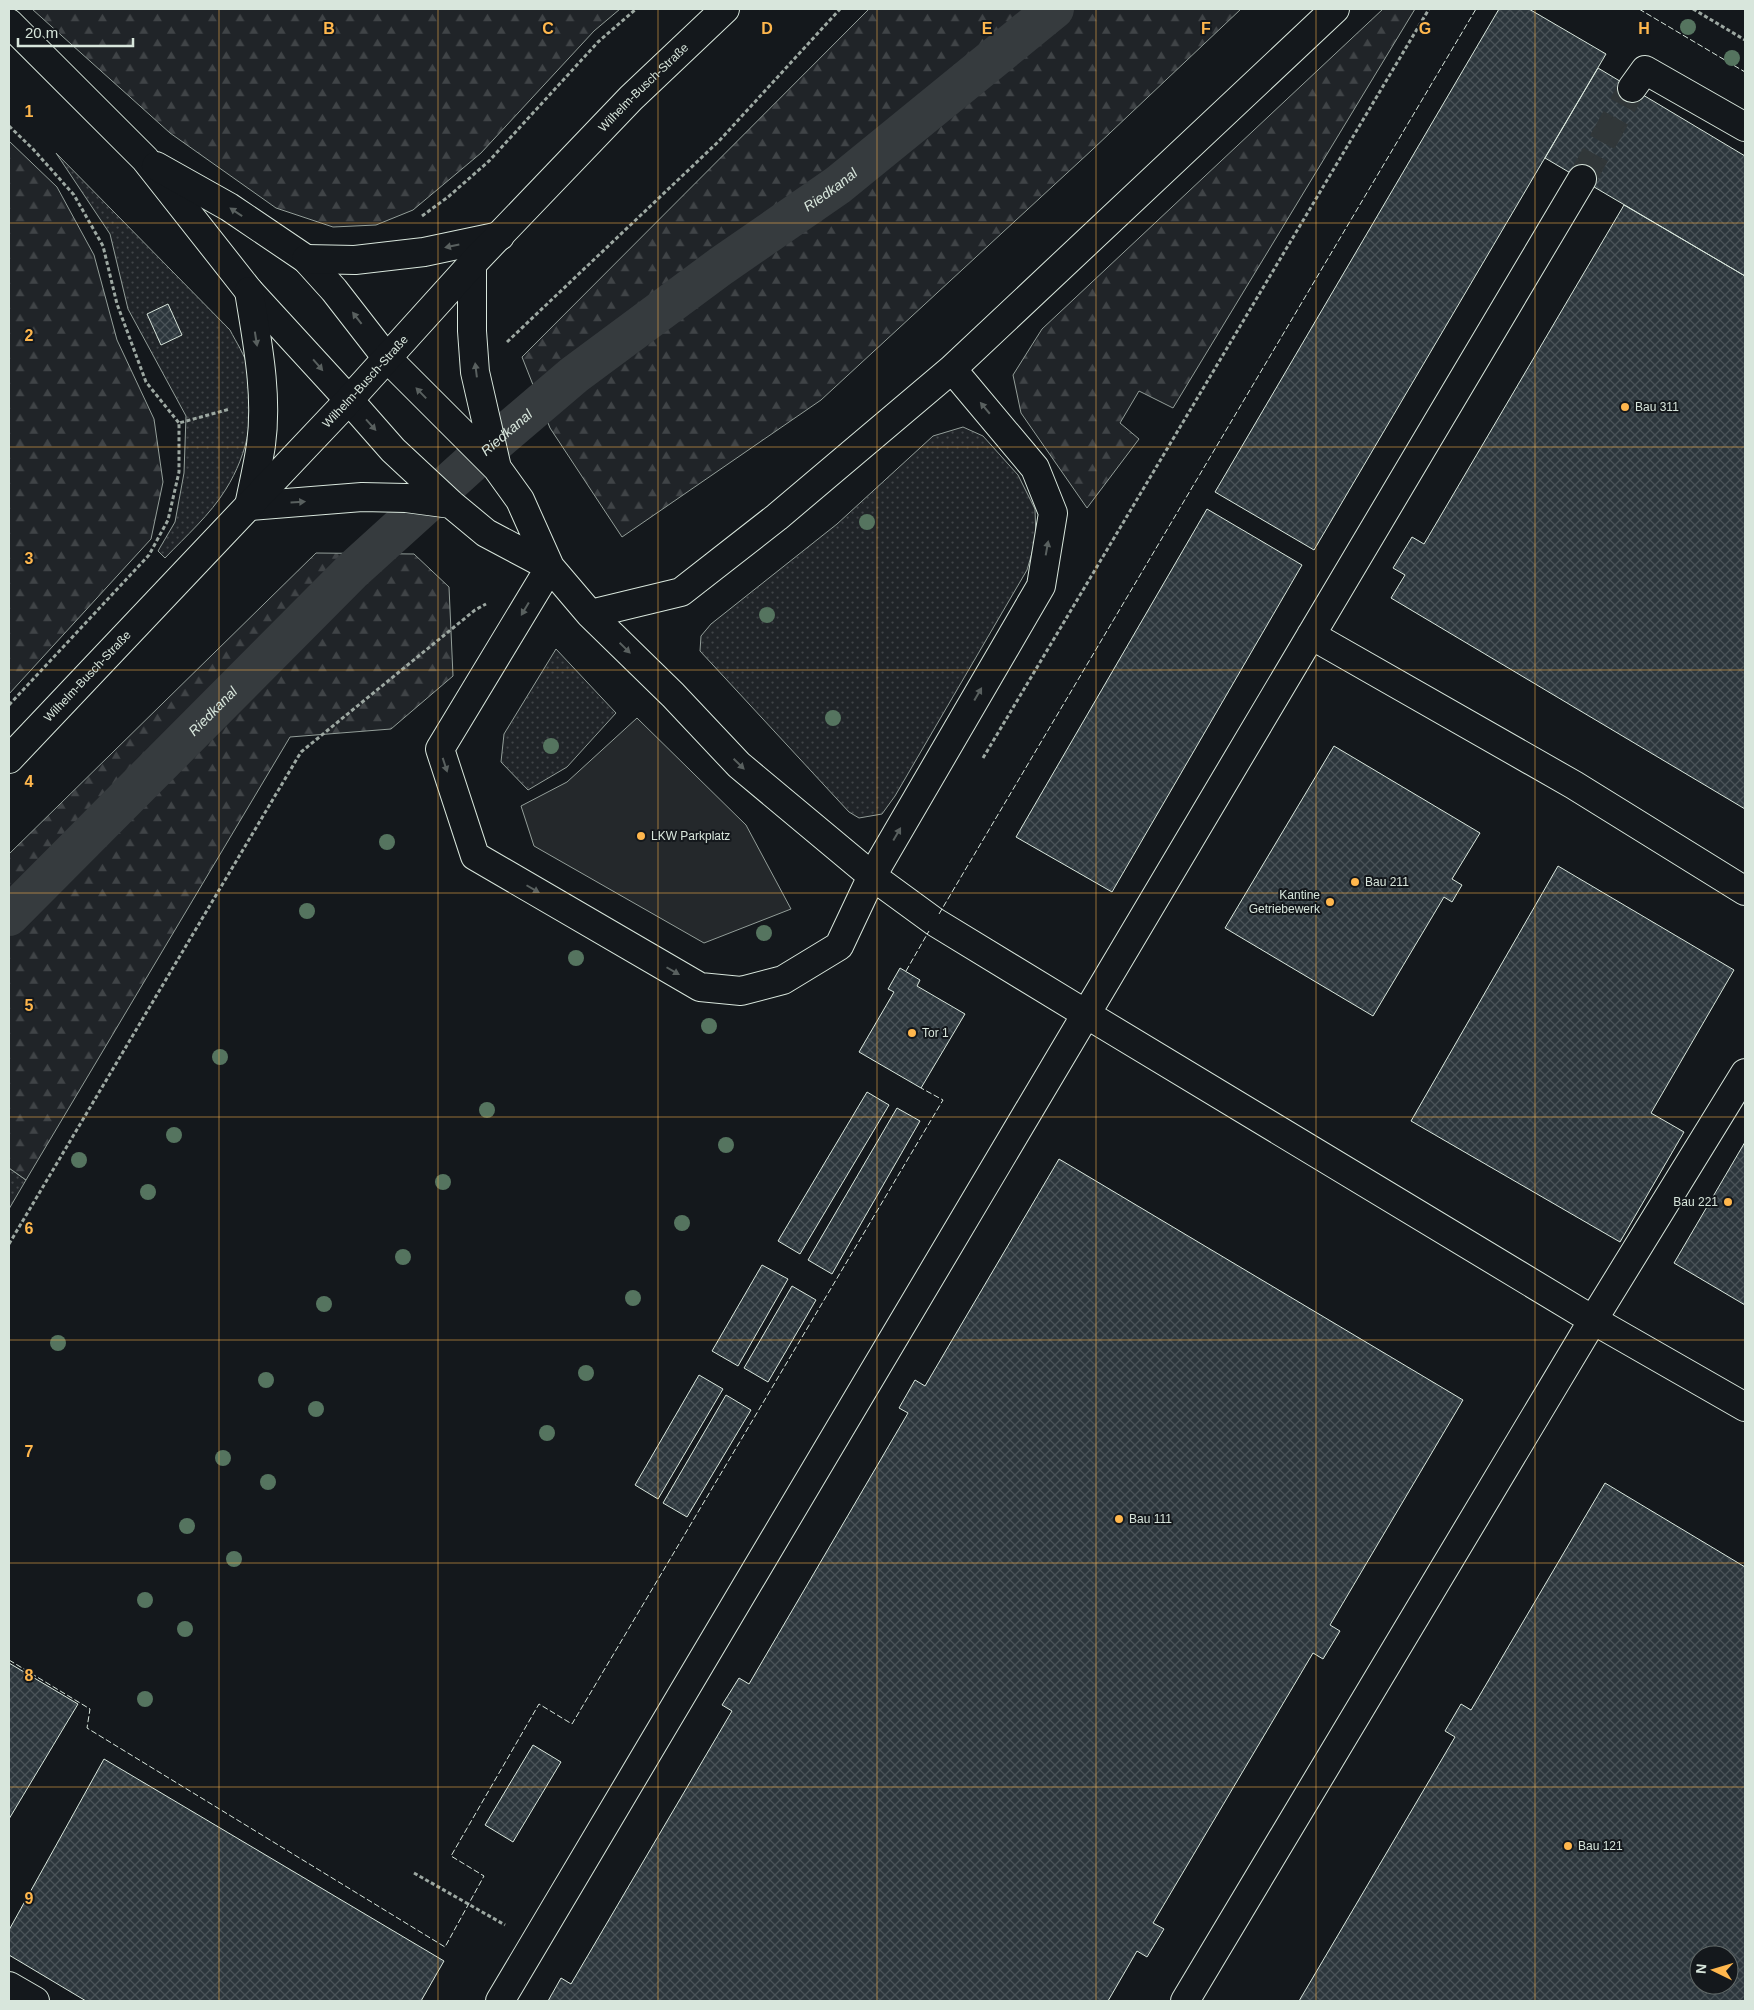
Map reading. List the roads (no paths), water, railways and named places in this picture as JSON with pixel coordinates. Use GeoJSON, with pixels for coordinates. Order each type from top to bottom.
{"type":"FeatureCollection","features":[{"type":"Feature","properties":{"kind":"main road","name":"Wilhelm-Busch-Straße"},"geometry":{"type":"LineString","coordinates":[[9,759],[249,506],[472,264],[631,98],[725,9]]}},
{"type":"Feature","properties":{"kind":"main road"},"geometry":{"type":"LineString","coordinates":[[590,614],[681,592],[777,517],[952,369],[1335,9]]}},
{"type":"Feature","properties":{"kind":"main road"},"geometry":{"type":"LineString","coordinates":[[9,23],[145,160],[249,291],[393,450],[415,489]]}},
{"type":"Feature","properties":{"kind":"main road"},"geometry":{"type":"LineString","coordinates":[[1632,88],[1645,70],[1745,127]]}},
{"type":"Feature","properties":{"kind":"main road"},"geometry":{"type":"LineString","coordinates":[[145,160],[229,207],[306,260],[334,290],[386,357],[497,468],[520,500],[550,567],[590,614],[673,695],[739,765],[872,876],[934,922],[1593,1320],[1745,1407]]}},
{"type":"Feature","properties":{"kind":"main road"},"geometry":{"type":"LineString","coordinates":[[500,2001],[1582,179]]}},
{"type":"Feature","properties":{"kind":"main road"},"geometry":{"type":"LineString","coordinates":[[306,260],[355,260],[424,252],[500,236]]}},
{"type":"Feature","properties":{"kind":"main road"},"geometry":{"type":"LineString","coordinates":[[472,264],[472,331],[475,372],[484,418],[497,468]]}},
{"type":"Feature","properties":{"kind":"main road"},"geometry":{"type":"LineString","coordinates":[[249,291],[259,356],[263,400],[262,444],[249,506],[362,496],[415,489],[451,504],[486,533],[550,567]]}},
{"type":"Feature","properties":{"kind":"main road"},"geometry":{"type":"LineString","coordinates":[[550,567],[440,749],[475,856],[700,987],[741,991],[782,980],[839,946],[872,876],[1041,586],[1054,513],[1036,468],[952,369]]}},
{"type":"Feature","properties":{"kind":"main road"},"geometry":{"type":"LineString","coordinates":[[1311,635],[1574,784],[1745,891]]}},
{"type":"Feature","properties":{"kind":"main road"},"geometry":{"type":"LineString","coordinates":[[1184,2001],[1593,1320],[1745,1073]]}},
{"type":"Feature","properties":{"kind":"main road"},"geometry":{"type":"LineString","coordinates":[[9,1986],[35,2001]]}},
{"type":"Feature","properties":{"kind":"waterway","name":"Riedkanal"},"geometry":{"type":"LineString","coordinates":[[9,916],[352,571],[480,455],[574,375],[721,266],[838,185],[1054,9]]}},
{"type":"Feature","properties":{"kind":"tunnel"},"geometry":{"type":"LineString","coordinates":[[1582,179],[1632,88]]}},
{"type":"Feature","properties":{"kind":"place","name":"Bau 311"},"geometry":{"type":"Point","coordinates":[1625,407]}},
{"type":"Feature","properties":{"kind":"place","name":"LKW Parkplatz"},"geometry":{"type":"Point","coordinates":[641,836]}},
{"type":"Feature","properties":{"kind":"place","name":"Bau 211"},"geometry":{"type":"Point","coordinates":[1355,882]}},
{"type":"Feature","properties":{"kind":"place","name":"Kantine Getriebewerk"},"geometry":{"type":"Point","coordinates":[1330,902]}},
{"type":"Feature","properties":{"kind":"place","name":"Tor 1"},"geometry":{"type":"Point","coordinates":[912,1033]}},
{"type":"Feature","properties":{"kind":"place","name":"Bau 221"},"geometry":{"type":"Point","coordinates":[1728,1202]}},
{"type":"Feature","properties":{"kind":"place","name":"Bau 111"},"geometry":{"type":"Point","coordinates":[1119,1519]}},
{"type":"Feature","properties":{"kind":"place","name":"Bau 121"},"geometry":{"type":"Point","coordinates":[1568,1846]}}]}
